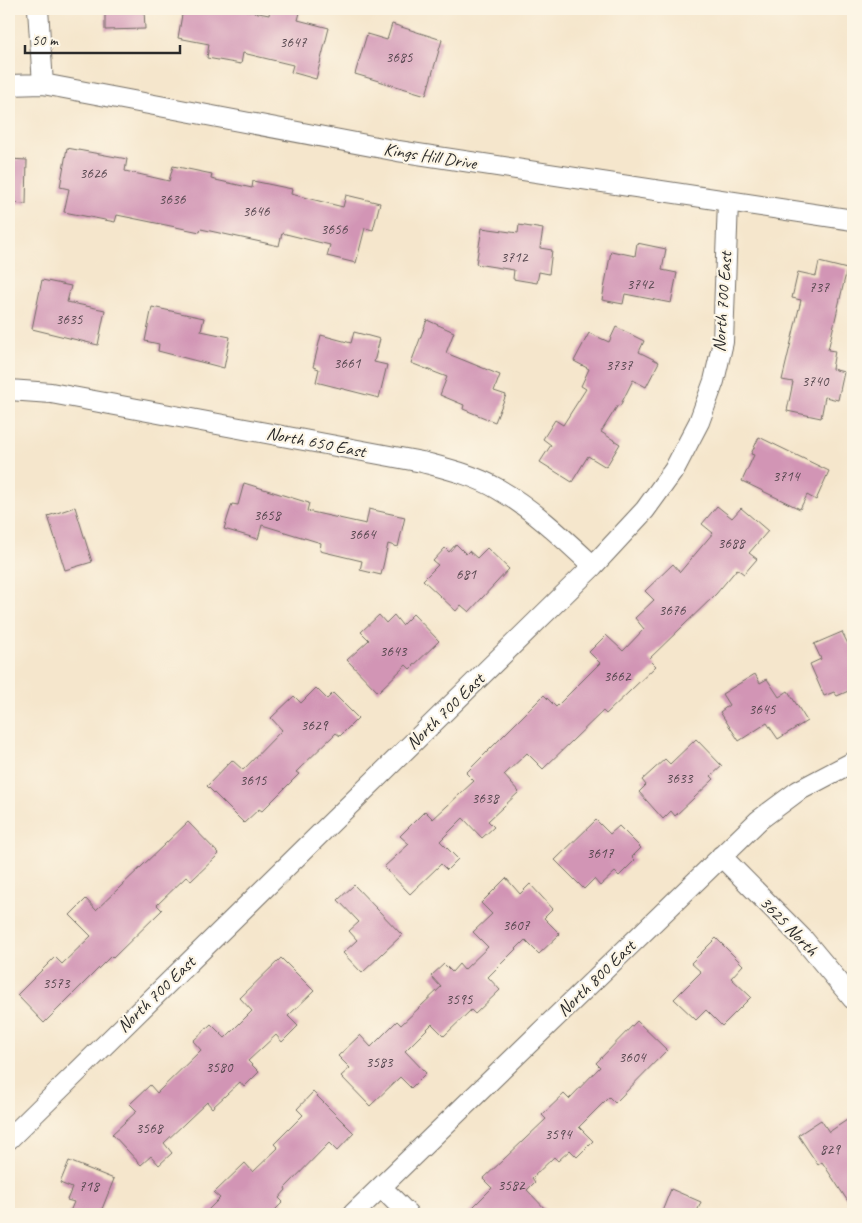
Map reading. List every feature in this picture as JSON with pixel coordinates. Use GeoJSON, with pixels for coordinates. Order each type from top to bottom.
{"type":"FeatureCollection","features":[{"type":"Feature","properties":{"kind":"street"},"geometry":{"type":"LineString","coordinates":[[38,9],[43,84]]}},
{"type":"Feature","properties":{"kind":"street","name":"Kings Hill Drive"},"geometry":{"type":"LineString","coordinates":[[9,85],[43,84],[398,151],[853,220]]}},
{"type":"Feature","properties":{"kind":"street","name":"North 700 East"},"geometry":{"type":"LineString","coordinates":[[9,1139],[593,566],[645,510],[674,470],[699,422],[714,381],[723,342],[728,201]]}},
{"type":"Feature","properties":{"kind":"street","name":"North 650 East"},"geometry":{"type":"LineString","coordinates":[[9,390],[51,393],[422,462],[466,475],[496,488],[523,505],[593,566]]}},
{"type":"Feature","properties":{"kind":"street","name":"North 800 East"},"geometry":{"type":"LineString","coordinates":[[353,1214],[759,820],[798,791],[853,762]]}},
{"type":"Feature","properties":{"kind":"street","name":"3625 North"},"geometry":{"type":"LineString","coordinates":[[721,856],[804,940],[853,999]]}},
{"type":"Feature","properties":{"kind":"street"},"geometry":{"type":"LineString","coordinates":[[381,1187],[408,1214]]}},
{"type":"Feature","properties":{"kind":"building"},"geometry":{"type":"Polygon","coordinates":[[[105,9],[144,9],[145,29],[105,30],[105,9]]]}},
{"type":"Feature","properties":{"kind":"building"},"geometry":{"type":"Polygon","coordinates":[[[183,9],[238,9],[269,15],[270,9],[301,9],[298,20],[329,28],[316,79],[291,72],[293,65],[243,53],[241,64],[207,58],[209,44],[178,38],[183,9]]]}},
{"type":"Feature","properties":{"kind":"building"},"geometry":{"type":"Polygon","coordinates":[[[392,24],[442,40],[426,95],[355,74],[367,34],[387,40],[392,24]]]}},
{"type":"Feature","properties":{"kind":"building"},"geometry":{"type":"Polygon","coordinates":[[[67,148],[127,159],[125,171],[169,181],[173,166],[212,174],[211,179],[252,188],[253,181],[292,189],[291,194],[343,207],[346,195],[380,203],[373,230],[365,228],[356,263],[327,256],[330,245],[282,233],[279,246],[201,229],[200,232],[117,215],[115,222],[64,212],[69,189],[60,187],[67,148]]]}},
{"type":"Feature","properties":{"kind":"building"},"geometry":{"type":"Polygon","coordinates":[[[9,159],[27,160],[26,204],[9,203],[9,159]]]}},
{"type":"Feature","properties":{"kind":"building"},"geometry":{"type":"Polygon","coordinates":[[[519,225],[543,229],[540,248],[552,250],[549,274],[539,272],[537,283],[513,279],[514,270],[476,264],[482,228],[518,233],[519,225]]]}},
{"type":"Feature","properties":{"kind":"building"},"geometry":{"type":"Polygon","coordinates":[[[637,243],[666,249],[662,270],[677,273],[671,303],[625,294],[623,304],[602,300],[611,251],[635,256],[637,243]]]}},
{"type":"Feature","properties":{"kind":"building"},"geometry":{"type":"Polygon","coordinates":[[[819,262],[847,269],[828,350],[835,351],[832,369],[844,372],[838,400],[825,397],[821,418],[787,411],[793,382],[782,380],[801,300],[792,298],[798,272],[816,276],[819,262]]]}},
{"type":"Feature","properties":{"kind":"building"},"geometry":{"type":"Polygon","coordinates":[[[42,280],[71,286],[67,302],[105,310],[98,345],[32,329],[42,280]]]}},
{"type":"Feature","properties":{"kind":"building"},"geometry":{"type":"Polygon","coordinates":[[[152,307],[204,318],[201,331],[230,337],[224,368],[158,351],[159,344],[145,341],[152,307]]]}},
{"type":"Feature","properties":{"kind":"building"},"geometry":{"type":"Polygon","coordinates":[[[427,320],[454,332],[446,353],[500,375],[494,391],[506,395],[495,422],[463,409],[464,405],[440,395],[447,377],[411,363],[427,320]]]}},
{"type":"Feature","properties":{"kind":"building"},"geometry":{"type":"Polygon","coordinates":[[[616,327],[644,341],[639,352],[659,362],[646,387],[633,380],[620,406],[618,405],[601,432],[620,444],[606,467],[588,456],[572,482],[540,462],[551,445],[543,439],[555,420],[563,425],[586,389],[581,386],[589,369],[574,361],[589,333],[609,342],[616,327]]]}},
{"type":"Feature","properties":{"kind":"building"},"geometry":{"type":"Polygon","coordinates":[[[354,332],[380,339],[374,362],[387,365],[379,398],[316,382],[319,369],[313,367],[321,335],[351,343],[354,332]]]}},
{"type":"Feature","properties":{"kind":"building"},"geometry":{"type":"Polygon","coordinates":[[[759,437],[829,471],[816,500],[807,495],[800,509],[742,481],[754,455],[751,454],[759,437]]]}},
{"type":"Feature","properties":{"kind":"building"},"geometry":{"type":"Polygon","coordinates":[[[244,483],[309,503],[307,511],[366,524],[369,509],[405,517],[398,547],[388,544],[381,575],[360,570],[362,561],[320,551],[321,543],[262,525],[258,539],[224,529],[232,504],[238,505],[244,483]]]}},
{"type":"Feature","properties":{"kind":"building"},"geometry":{"type":"Polygon","coordinates":[[[717,506],[732,518],[741,508],[768,531],[749,553],[757,559],[744,574],[737,569],[716,594],[649,659],[656,666],[606,714],[603,711],[543,769],[527,753],[504,775],[519,792],[488,821],[494,827],[482,838],[463,818],[440,841],[458,859],[447,870],[441,864],[410,894],[384,867],[409,844],[400,836],[425,811],[433,819],[474,781],[466,773],[544,695],[556,707],[600,663],[589,652],[606,635],[623,651],[644,629],[635,618],[654,600],[645,591],[673,564],[680,572],[713,533],[702,524],[717,506]]]}},
{"type":"Feature","properties":{"kind":"building"},"geometry":{"type":"Polygon","coordinates":[[[75,507],[92,562],[65,570],[48,516],[75,507]]]}},
{"type":"Feature","properties":{"kind":"building"},"geometry":{"type":"Polygon","coordinates":[[[456,544],[466,554],[469,551],[477,558],[487,548],[509,569],[469,612],[461,605],[456,611],[423,580],[438,565],[433,561],[445,548],[449,552],[456,544]]]}},
{"type":"Feature","properties":{"kind":"building"},"geometry":{"type":"Polygon","coordinates":[[[413,614],[439,641],[410,669],[406,665],[378,692],[347,660],[369,640],[361,632],[379,615],[386,623],[394,615],[402,625],[413,614]]]}},
{"type":"Feature","properties":{"kind":"building"},"geometry":{"type":"Polygon","coordinates":[[[842,632],[848,644],[853,642],[853,689],[837,696],[834,692],[824,696],[810,664],[821,659],[814,644],[842,632]]]}},
{"type":"Feature","properties":{"kind":"building"},"geometry":{"type":"Polygon","coordinates":[[[755,674],[760,683],[767,679],[779,697],[788,691],[807,721],[778,739],[767,723],[739,741],[720,712],[729,705],[722,694],[755,674]]]}},
{"type":"Feature","properties":{"kind":"building"},"geometry":{"type":"Polygon","coordinates":[[[316,688],[327,699],[333,693],[358,718],[340,736],[336,733],[296,772],[299,774],[262,811],[259,809],[244,823],[207,786],[232,760],[243,770],[282,730],[271,718],[294,696],[301,703],[316,688]]]}},
{"type":"Feature","properties":{"kind":"building"},"geometry":{"type":"Polygon","coordinates":[[[696,739],[722,766],[711,776],[714,779],[675,816],[671,811],[663,819],[639,792],[646,785],[642,780],[665,759],[670,764],[696,739]]]}},
{"type":"Feature","properties":{"kind":"building"},"geometry":{"type":"Polygon","coordinates":[[[596,820],[610,834],[619,826],[641,848],[632,857],[635,860],[619,876],[615,872],[600,886],[594,879],[584,889],[555,860],[596,820]]]}},
{"type":"Feature","properties":{"kind":"building"},"geometry":{"type":"Polygon","coordinates":[[[188,822],[219,854],[191,881],[187,876],[157,905],[162,910],[113,958],[111,956],[44,1023],[17,995],[55,957],[62,964],[91,936],[70,915],[86,899],[96,910],[188,822]]]}},
{"type":"Feature","properties":{"kind":"building"},"geometry":{"type":"Polygon","coordinates":[[[506,878],[520,894],[530,884],[553,909],[544,918],[560,934],[539,954],[525,940],[488,977],[500,990],[475,1014],[471,1010],[444,1036],[432,1024],[405,1051],[426,1073],[411,1088],[400,1077],[370,1106],[341,1076],[350,1068],[338,1056],[360,1035],[371,1047],[397,1021],[401,1025],[441,987],[431,976],[444,964],[452,972],[459,964],[464,970],[488,947],[473,932],[492,914],[481,903],[506,878]]]}},
{"type":"Feature","properties":{"kind":"building"},"geometry":{"type":"Polygon","coordinates":[[[354,885],[402,935],[362,973],[343,953],[357,940],[349,931],[359,922],[338,900],[354,885]]]}},
{"type":"Feature","properties":{"kind":"building"},"geometry":{"type":"Polygon","coordinates":[[[716,938],[743,965],[731,978],[751,997],[722,1026],[706,1010],[696,1020],[674,999],[701,972],[691,963],[716,938]]]}},
{"type":"Feature","properties":{"kind":"building"},"geometry":{"type":"Polygon","coordinates":[[[281,958],[314,991],[288,1016],[298,1026],[282,1042],[276,1035],[248,1061],[259,1072],[244,1087],[240,1082],[212,1108],[207,1102],[164,1143],[172,1153],[159,1165],[151,1156],[141,1165],[112,1134],[137,1111],[130,1104],[150,1085],[157,1093],[201,1050],[193,1041],[211,1024],[225,1038],[252,1011],[240,998],[281,958]]]}},
{"type":"Feature","properties":{"kind":"building"},"geometry":{"type":"Polygon","coordinates":[[[637,1021],[667,1050],[615,1103],[609,1097],[579,1127],[593,1141],[577,1157],[570,1150],[558,1161],[554,1157],[532,1178],[535,1182],[527,1190],[550,1214],[466,1214],[492,1188],[483,1179],[546,1119],[542,1115],[564,1094],[569,1099],[600,1067],[596,1063],[637,1021]]]}},
{"type":"Feature","properties":{"kind":"building"},"geometry":{"type":"Polygon","coordinates":[[[313,1092],[354,1133],[337,1151],[329,1143],[285,1188],[286,1190],[279,1198],[283,1202],[271,1214],[204,1214],[220,1198],[214,1193],[245,1163],[253,1172],[278,1148],[274,1144],[303,1115],[297,1109],[313,1092]]]}},
{"type":"Feature","properties":{"kind":"building"},"geometry":{"type":"Polygon","coordinates":[[[853,1116],[853,1209],[822,1162],[818,1165],[798,1135],[821,1120],[829,1132],[853,1116]]]}},
{"type":"Feature","properties":{"kind":"building"},"geometry":{"type":"Polygon","coordinates":[[[69,1161],[114,1179],[100,1214],[69,1214],[74,1202],[67,1200],[72,1188],[60,1183],[69,1161]]]}},
{"type":"Feature","properties":{"kind":"building"},"geometry":{"type":"Polygon","coordinates":[[[671,1189],[701,1202],[696,1214],[661,1214],[671,1189]]]}}]}
